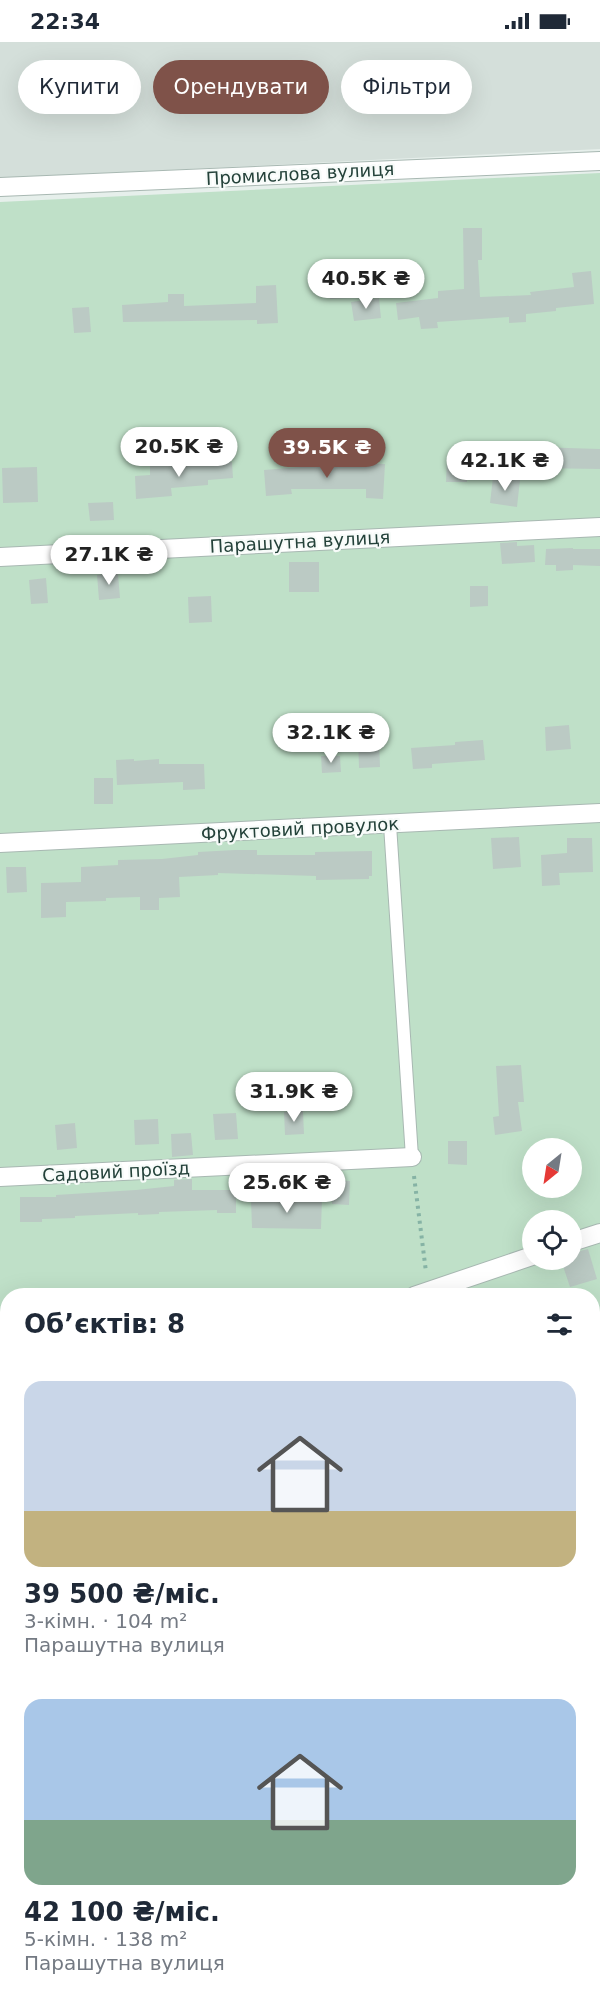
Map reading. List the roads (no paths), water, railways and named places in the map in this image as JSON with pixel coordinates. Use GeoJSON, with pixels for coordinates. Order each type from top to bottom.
{"type":"FeatureCollection","features":[{"type":"Feature","properties":{"kind":"street","name":"Промислова вулиця"},"geometry":{"type":"LineString","coordinates":[[0,187],[600,161]]}},
{"type":"Feature","properties":{"kind":"street","name":"Парашутна вулиця"},"geometry":{"type":"LineString","coordinates":[[0,557],[600,527]]}},
{"type":"Feature","properties":{"kind":"street","name":"Фруктовий провулок"},"geometry":{"type":"LineString","coordinates":[[0,843],[600,813]]}},
{"type":"Feature","properties":{"kind":"street","name":"Садовий проїзд"},"geometry":{"type":"LineString","coordinates":[[0,1178],[412,1157]]}},
{"type":"Feature","properties":{"kind":"street"},"geometry":{"type":"LineString","coordinates":[[582,1239],[600,1233]]}},
{"type":"Feature","properties":{"kind":"street"},"geometry":{"type":"LineString","coordinates":[[439,1288],[522,1259]]}},
{"type":"Feature","properties":{"kind":"lane"},"geometry":{"type":"LineString","coordinates":[[390,825],[412,1157]]}}]}
